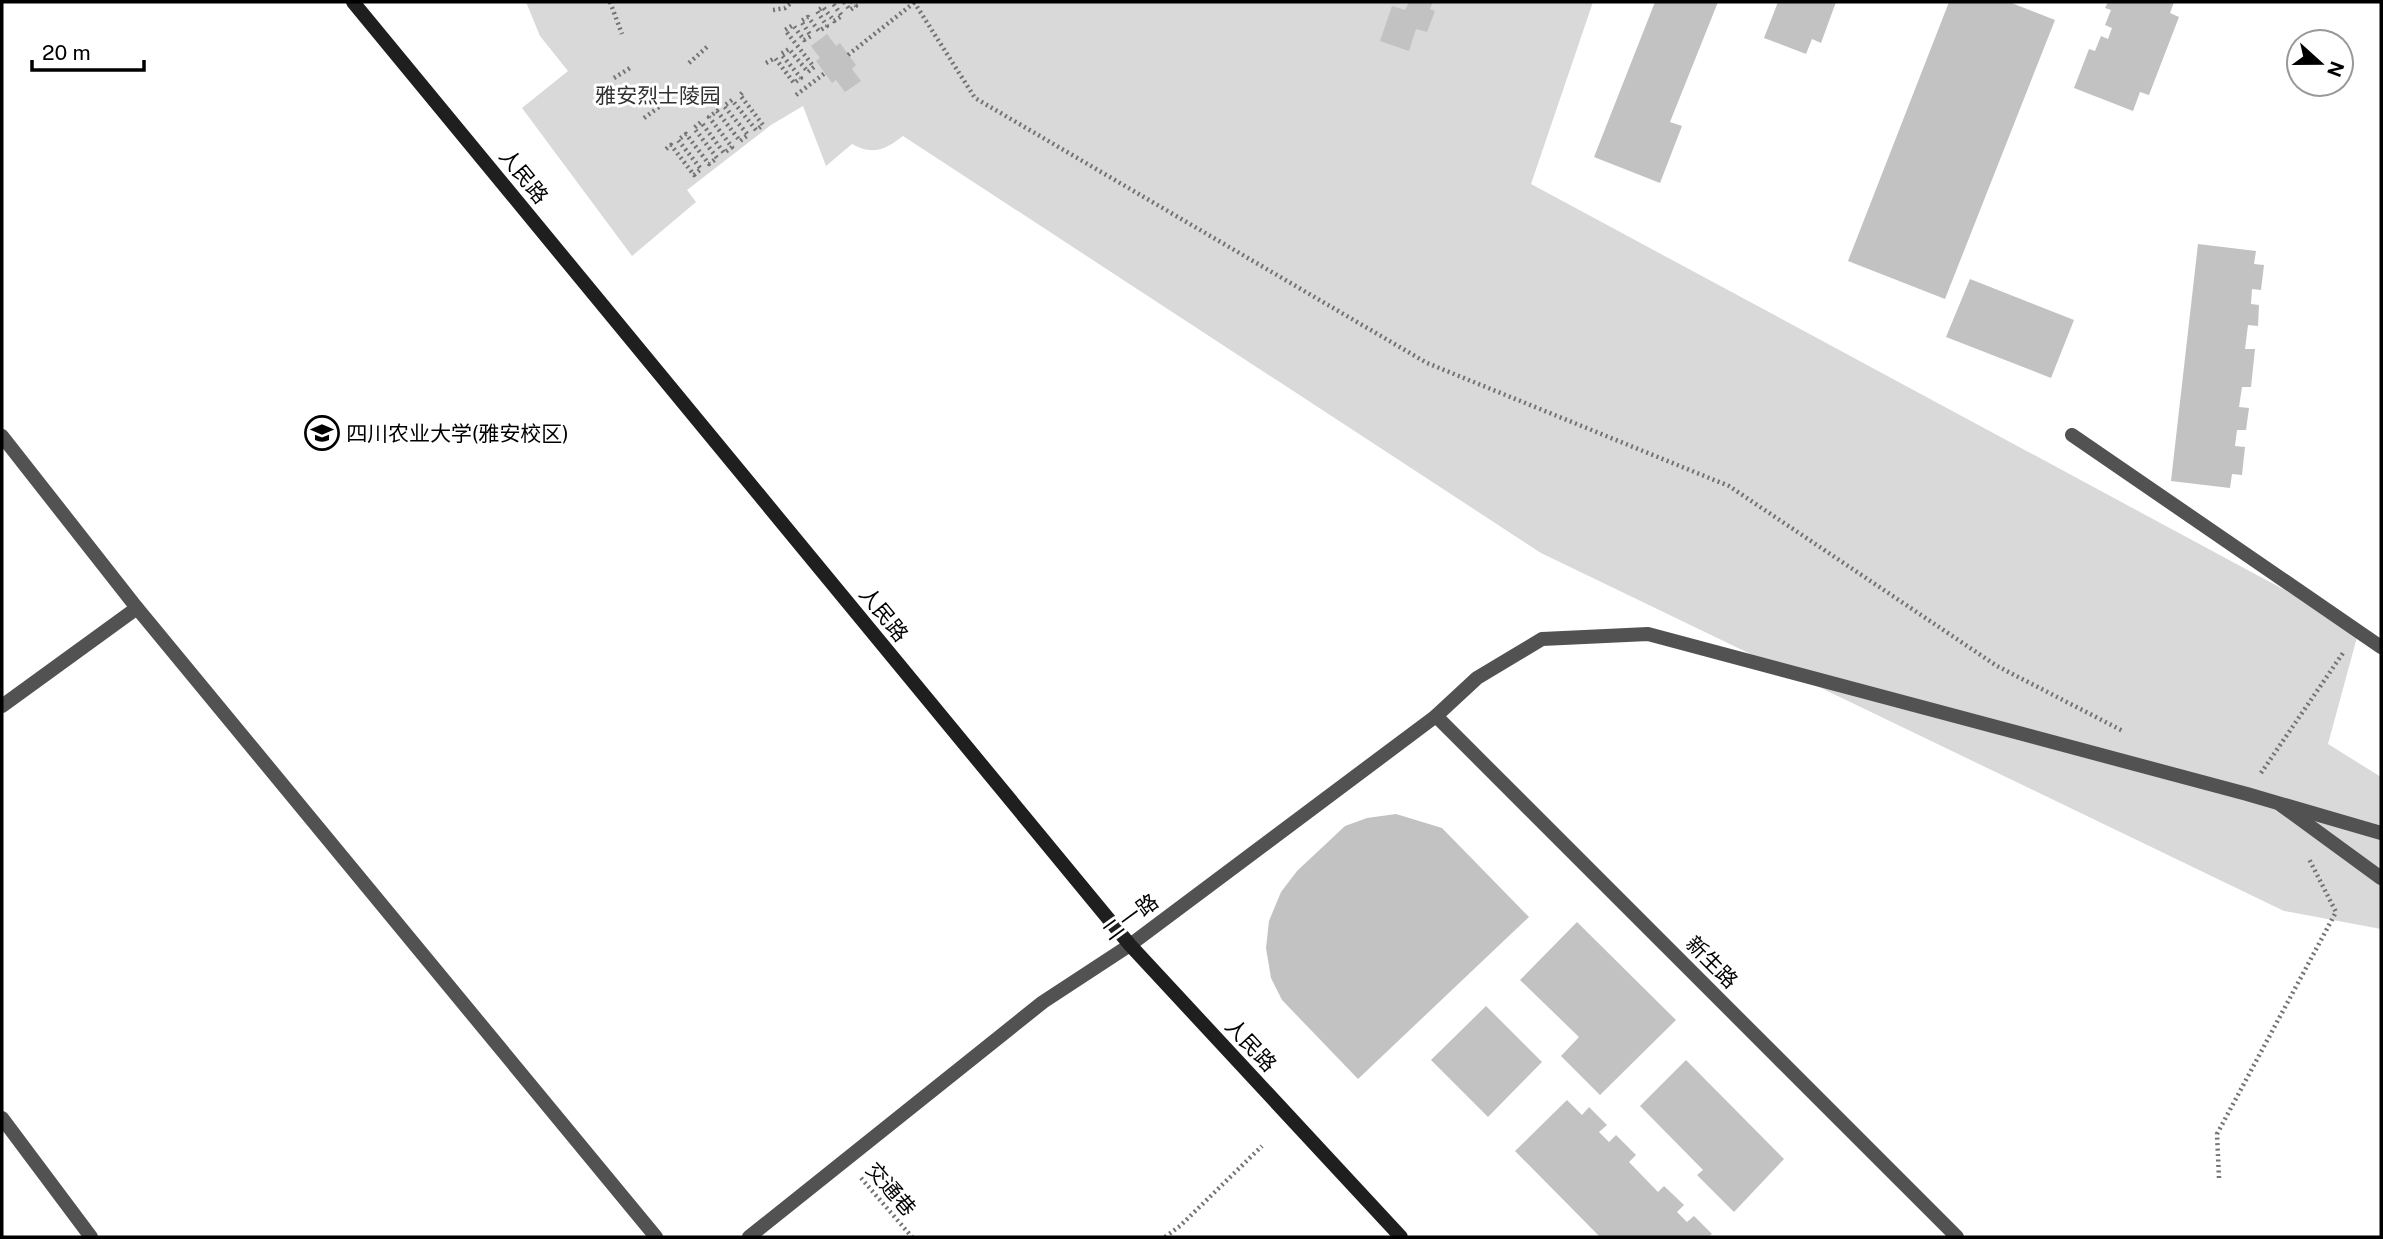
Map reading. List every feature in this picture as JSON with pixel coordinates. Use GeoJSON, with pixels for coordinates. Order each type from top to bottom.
{"type":"FeatureCollection","features":[{"type":"Feature","properties":{"kind":"main road","name":"人民路"},"geometry":{"type":"LineString","coordinates":[[353,2],[1130,945],[1401,1237]]}},
{"type":"Feature","properties":{"kind":"street"},"geometry":{"type":"LineString","coordinates":[[2072,435],[2381,647]]}},
{"type":"Feature","properties":{"kind":"street"},"geometry":{"type":"LineString","coordinates":[[2,436],[137,608],[656,1237]]}},
{"type":"Feature","properties":{"kind":"street"},"geometry":{"type":"LineString","coordinates":[[2,706],[137,608]]}},
{"type":"Feature","properties":{"kind":"street","name":"二一路"},"geometry":{"type":"LineString","coordinates":[[749,1237],[1043,1002],[1130,945],[1436,716],[1477,678],[1542,639],[1648,634],[2247,794]]}},
{"type":"Feature","properties":{"kind":"street","name":"新生路"},"geometry":{"type":"LineString","coordinates":[[1436,716],[1957,1237]]}},
{"type":"Feature","properties":{"kind":"street"},"geometry":{"type":"LineString","coordinates":[[2247,794],[2381,833]]}},
{"type":"Feature","properties":{"kind":"street"},"geometry":{"type":"LineString","coordinates":[[2279,804],[2381,878]]}},
{"type":"Feature","properties":{"kind":"street"},"geometry":{"type":"LineString","coordinates":[[2,1118],[91,1237]]}},
{"type":"Feature","properties":{"kind":"path"},"geometry":{"type":"LineString","coordinates":[[610,2],[622,34]]}},
{"type":"Feature","properties":{"kind":"path"},"geometry":{"type":"LineString","coordinates":[[773,10],[785,8],[792,2]]}},
{"type":"Feature","properties":{"kind":"path"},"geometry":{"type":"LineString","coordinates":[[766,63],[775,58],[794,83],[801,78],[781,54],[789,49],[808,72],[814,67],[785,30],[793,25],[804,40],[811,36],[801,21],[808,16],[819,31],[827,26],[817,11],[823,7],[834,21],[842,16],[832,2]]}},
{"type":"Feature","properties":{"kind":"path"},"geometry":{"type":"LineString","coordinates":[[844,2],[850,10],[856,6],[852,2]]}},
{"type":"Feature","properties":{"kind":"path"},"geometry":{"type":"LineString","coordinates":[[848,55],[914,2],[975,98],[1427,363],[1729,486],[1997,666],[2128,733]]}},
{"type":"Feature","properties":{"kind":"path"},"geometry":{"type":"LineString","coordinates":[[689,63],[707,47]]}},
{"type":"Feature","properties":{"kind":"path"},"geometry":{"type":"LineString","coordinates":[[614,78],[630,68]]}},
{"type":"Feature","properties":{"kind":"path"},"geometry":{"type":"LineString","coordinates":[[796,95],[825,73]]}},
{"type":"Feature","properties":{"kind":"path"},"geometry":{"type":"LineString","coordinates":[[666,149],[671,145],[694,175],[701,170],[678,140],[686,134],[709,164],[717,158],[694,128],[701,122],[724,153],[732,147],[709,117],[717,111],[740,141],[748,135],[724,106],[733,100],[756,130],[763,125],[740,95],[744,92]]}},
{"type":"Feature","properties":{"kind":"path"},"geometry":{"type":"LineString","coordinates":[[644,118],[659,107]]}},
{"type":"Feature","properties":{"kind":"path"},"geometry":{"type":"LineString","coordinates":[[2247,794],[2359,631]]}},
{"type":"Feature","properties":{"kind":"path"},"geometry":{"type":"LineString","coordinates":[[2220,1178],[2217,1134],[2336,912],[2304,850]]}},
{"type":"Feature","properties":{"kind":"path"},"geometry":{"type":"LineString","coordinates":[[1165,1237],[1180,1226],[1262,1146]]}},
{"type":"Feature","properties":{"kind":"path","name":"交通巷"},"geometry":{"type":"LineString","coordinates":[[846,1161],[912,1237]]}},
{"type":"Feature","properties":{"kind":"green space","name":"雅安烈士陵园"},"geometry":{"type":"Polygon","coordinates":[[[526,2],[1593,2],[1531,184],[2359,630],[2328,744],[2381,777],[2381,929],[2284,911],[1541,553],[903,136],[891,144],[873,150],[852,144],[826,166],[803,106],[771,125],[687,190],[696,202],[632,256],[522,108],[568,71],[540,36],[526,2]]]}},
{"type":"Feature","properties":{"kind":"building"},"geometry":{"type":"Polygon","coordinates":[[[1409,2],[1433,2],[1430,9],[1435,11],[1427,32],[1416,29],[1409,51],[1380,41],[1392,6],[1405,10],[1409,2]]]}},
{"type":"Feature","properties":{"kind":"building"},"geometry":{"type":"Polygon","coordinates":[[[1655,2],[1718,2],[1670,122],[1682,126],[1660,183],[1594,157],[1655,2]]]}},
{"type":"Feature","properties":{"kind":"building"},"geometry":{"type":"Polygon","coordinates":[[[1778,2],[1836,2],[1821,43],[1812,39],[1806,54],[1764,38],[1778,2]]]}},
{"type":"Feature","properties":{"kind":"building"},"geometry":{"type":"Polygon","coordinates":[[[1949,2],[2009,2],[2055,20],[1945,299],[1848,261],[1949,2]]]}},
{"type":"Feature","properties":{"kind":"building"},"geometry":{"type":"Polygon","coordinates":[[[2108,2],[2174,2],[2170,13],[2179,17],[2149,95],[2140,92],[2133,111],[2074,88],[2089,49],[2095,51],[2101,36],[2108,39],[2112,28],[2105,25],[2111,10],[2105,8],[2108,2]]]}},
{"type":"Feature","properties":{"kind":"building"},"geometry":{"type":"Polygon","coordinates":[[[827,34],[836,46],[840,43],[856,65],[852,69],[861,81],[845,92],[836,80],[832,83],[816,61],[820,58],[811,46],[827,34]]]}},
{"type":"Feature","properties":{"kind":"building"},"geometry":{"type":"Polygon","coordinates":[[[2198,244],[2256,251],[2254,264],[2264,265],[2261,290],[2252,289],[2251,304],[2259,305],[2258,326],[2248,325],[2245,349],[2255,349],[2251,387],[2242,387],[2239,407],[2249,408],[2246,430],[2237,430],[2235,446],[2245,447],[2242,475],[2232,474],[2230,488],[2171,481],[2198,244]]]}},
{"type":"Feature","properties":{"kind":"building"},"geometry":{"type":"Polygon","coordinates":[[[1970,279],[2074,320],[2051,378],[1946,337],[1970,279]]]}},
{"type":"Feature","properties":{"kind":"building"},"geometry":{"type":"Polygon","coordinates":[[[1396,814],[1442,828],[1529,917],[1358,1079],[1282,1000],[1271,978],[1266,948],[1269,921],[1281,892],[1297,871],[1345,826],[1367,818],[1396,814]]]}},
{"type":"Feature","properties":{"kind":"building"},"geometry":{"type":"Polygon","coordinates":[[[1577,922],[1676,1020],[1600,1095],[1561,1056],[1579,1037],[1520,980],[1577,922]]]}},
{"type":"Feature","properties":{"kind":"building"},"geometry":{"type":"Polygon","coordinates":[[[1486,1006],[1542,1062],[1488,1117],[1431,1060],[1486,1006]]]}},
{"type":"Feature","properties":{"kind":"building"},"geometry":{"type":"Polygon","coordinates":[[[1686,1060],[1784,1159],[1734,1212],[1697,1175],[1703,1170],[1640,1106],[1686,1060]]]}},
{"type":"Feature","properties":{"kind":"building"},"geometry":{"type":"Polygon","coordinates":[[[1567,1100],[1582,1115],[1589,1107],[1607,1125],[1599,1132],[1609,1142],[1616,1135],[1636,1155],[1629,1162],[1658,1192],[1664,1186],[1684,1205],[1677,1212],[1687,1222],[1694,1216],[1712,1234],[1708,1237],[1600,1237],[1515,1151],[1567,1100]]]}},
{"type":"Feature","properties":{"kind":"place","name":"四川农业大学(雅安校区)"},"geometry":{"type":"Point","coordinates":[322,433]}}]}
